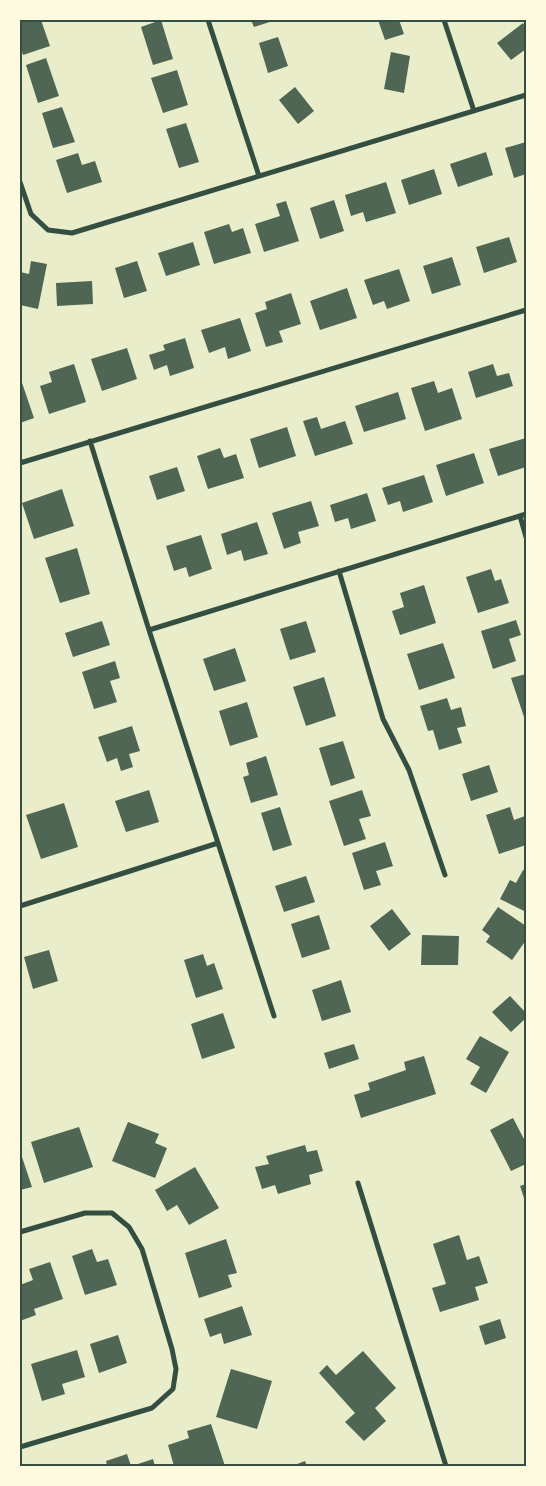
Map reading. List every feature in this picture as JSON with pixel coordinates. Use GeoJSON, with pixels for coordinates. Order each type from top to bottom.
{"type":"FeatureCollection","features":[{"type":"Feature","properties":{"kind":"street"},"geometry":{"type":"LineString","coordinates":[[208,20],[259,176]]}},
{"type":"Feature","properties":{"kind":"street"},"geometry":{"type":"LineString","coordinates":[[444,20],[474,111]]}},
{"type":"Feature","properties":{"kind":"street"},"geometry":{"type":"LineString","coordinates":[[20,182],[31,214],[48,230],[72,233],[526,96]]}},
{"type":"Feature","properties":{"kind":"street"},"geometry":{"type":"LineString","coordinates":[[20,463],[526,310]]}},
{"type":"Feature","properties":{"kind":"street"},"geometry":{"type":"LineString","coordinates":[[90,441],[274,1016]]}},
{"type":"Feature","properties":{"kind":"street"},"geometry":{"type":"LineString","coordinates":[[149,630],[526,514]]}},
{"type":"Feature","properties":{"kind":"street"},"geometry":{"type":"LineString","coordinates":[[520,516],[526,537]]}},
{"type":"Feature","properties":{"kind":"street"},"geometry":{"type":"LineString","coordinates":[[339,572],[384,719],[409,770],[445,874]]}},
{"type":"Feature","properties":{"kind":"street"},"geometry":{"type":"LineString","coordinates":[[20,906],[218,843]]}},
{"type":"Feature","properties":{"kind":"street"},"geometry":{"type":"LineString","coordinates":[[358,1183],[446,1466]]}},
{"type":"Feature","properties":{"kind":"street"},"geometry":{"type":"LineString","coordinates":[[20,1232],[85,1213],[112,1213],[130,1227],[142,1249],[172,1349],[176,1369],[173,1389],[152,1408],[20,1447]]}},
{"type":"Feature","properties":{"kind":"building"},"geometry":{"type":"Polygon","coordinates":[[[20,20],[41,20],[50,46],[23,55],[20,45],[20,20]]]}},
{"type":"Feature","properties":{"kind":"building"},"geometry":{"type":"Polygon","coordinates":[[[161,20],[173,59],[153,65],[141,27],[161,20]]]}},
{"type":"Feature","properties":{"kind":"building"},"geometry":{"type":"Polygon","coordinates":[[[251,20],[276,20],[254,27],[251,20]]]}},
{"type":"Feature","properties":{"kind":"building"},"geometry":{"type":"Polygon","coordinates":[[[378,20],[399,20],[404,34],[385,40],[378,20]]]}},
{"type":"Feature","properties":{"kind":"building"},"geometry":{"type":"Polygon","coordinates":[[[523,23],[526,28],[526,49],[511,60],[497,43],[523,23]]]}},
{"type":"Feature","properties":{"kind":"building"},"geometry":{"type":"Polygon","coordinates":[[[278,37],[288,66],[268,73],[259,43],[278,37]]]}},
{"type":"Feature","properties":{"kind":"building"},"geometry":{"type":"Polygon","coordinates":[[[391,52],[410,56],[404,93],[384,89],[391,52]]]}},
{"type":"Feature","properties":{"kind":"building"},"geometry":{"type":"Polygon","coordinates":[[[46,58],[59,96],[38,103],[26,65],[46,58]]]}},
{"type":"Feature","properties":{"kind":"building"},"geometry":{"type":"Polygon","coordinates":[[[177,70],[188,105],[163,113],[151,78],[177,70]]]}},
{"type":"Feature","properties":{"kind":"building"},"geometry":{"type":"Polygon","coordinates":[[[295,87],[314,111],[298,124],[279,100],[295,87]]]}},
{"type":"Feature","properties":{"kind":"building"},"geometry":{"type":"Polygon","coordinates":[[[62,107],[75,142],[53,148],[42,113],[62,107]]]}},
{"type":"Feature","properties":{"kind":"building"},"geometry":{"type":"Polygon","coordinates":[[[186,123],[199,162],[179,168],[166,129],[186,123]]]}},
{"type":"Feature","properties":{"kind":"building"},"geometry":{"type":"Polygon","coordinates":[[[526,142],[526,174],[514,178],[505,148],[526,142]]]}},
{"type":"Feature","properties":{"kind":"building"},"geometry":{"type":"Polygon","coordinates":[[[486,152],[493,175],[458,187],[450,164],[486,152]]]}},
{"type":"Feature","properties":{"kind":"building"},"geometry":{"type":"Polygon","coordinates":[[[78,153],[82,165],[95,161],[102,182],[67,193],[56,160],[78,153]]]}},
{"type":"Feature","properties":{"kind":"building"},"geometry":{"type":"Polygon","coordinates":[[[434,169],[442,194],[409,205],[401,180],[434,169]]]}},
{"type":"Feature","properties":{"kind":"building"},"geometry":{"type":"Polygon","coordinates":[[[386,182],[396,213],[366,222],[363,212],[351,216],[345,195],[386,182]]]}},
{"type":"Feature","properties":{"kind":"building"},"geometry":{"type":"Polygon","coordinates":[[[334,200],[344,231],[320,239],[310,208],[334,200]]]}},
{"type":"Feature","properties":{"kind":"building"},"geometry":{"type":"Polygon","coordinates":[[[286,201],[299,241],[264,252],[255,224],[280,216],[276,204],[286,201]]]}},
{"type":"Feature","properties":{"kind":"building"},"geometry":{"type":"Polygon","coordinates":[[[229,224],[232,232],[243,228],[251,253],[214,264],[204,232],[229,224]]]}},
{"type":"Feature","properties":{"kind":"building"},"geometry":{"type":"Polygon","coordinates":[[[509,237],[517,262],[484,273],[476,247],[509,237]]]}},
{"type":"Feature","properties":{"kind":"building"},"geometry":{"type":"Polygon","coordinates":[[[193,242],[200,265],[166,276],[158,253],[193,242]]]}},
{"type":"Feature","properties":{"kind":"building"},"geometry":{"type":"Polygon","coordinates":[[[452,257],[461,285],[432,294],[423,266],[452,257]]]}},
{"type":"Feature","properties":{"kind":"building"},"geometry":{"type":"Polygon","coordinates":[[[31,261],[47,264],[38,309],[20,305],[20,272],[29,274],[31,261]]]}},
{"type":"Feature","properties":{"kind":"building"},"geometry":{"type":"Polygon","coordinates":[[[137,261],[147,291],[124,298],[115,268],[137,261]]]}},
{"type":"Feature","properties":{"kind":"building"},"geometry":{"type":"Polygon","coordinates":[[[399,269],[410,301],[387,309],[384,301],[373,305],[364,280],[399,269]]]}},
{"type":"Feature","properties":{"kind":"building"},"geometry":{"type":"Polygon","coordinates":[[[92,281],[93,304],[57,306],[56,283],[92,281]]]}},
{"type":"Feature","properties":{"kind":"building"},"geometry":{"type":"Polygon","coordinates":[[[347,288],[357,318],[320,330],[310,301],[347,288]]]}},
{"type":"Feature","properties":{"kind":"building"},"geometry":{"type":"Polygon","coordinates":[[[291,293],[301,324],[279,331],[283,342],[266,347],[255,313],[267,309],[265,302],[291,293]]]}},
{"type":"Feature","properties":{"kind":"building"},"geometry":{"type":"Polygon","coordinates":[[[240,318],[251,351],[228,359],[225,347],[209,353],[201,330],[240,318]]]}},
{"type":"Feature","properties":{"kind":"building"},"geometry":{"type":"Polygon","coordinates":[[[185,338],[194,368],[170,376],[167,365],[154,370],[149,355],[165,350],[163,345],[185,338]]]}},
{"type":"Feature","properties":{"kind":"building"},"geometry":{"type":"Polygon","coordinates":[[[127,348],[137,379],[102,391],[91,359],[127,348]]]}},
{"type":"Feature","properties":{"kind":"building"},"geometry":{"type":"Polygon","coordinates":[[[74,364],[86,402],[49,414],[40,386],[52,382],[49,372],[74,364]]]}},
{"type":"Feature","properties":{"kind":"building"},"geometry":{"type":"Polygon","coordinates":[[[493,364],[497,376],[509,373],[513,386],[476,398],[468,372],[493,364]]]}},
{"type":"Feature","properties":{"kind":"building"},"geometry":{"type":"Polygon","coordinates":[[[20,377],[34,418],[20,423],[20,377]]]}},
{"type":"Feature","properties":{"kind":"building"},"geometry":{"type":"Polygon","coordinates":[[[434,381],[438,393],[452,388],[462,419],[425,431],[411,388],[434,381]]]}},
{"type":"Feature","properties":{"kind":"building"},"geometry":{"type":"Polygon","coordinates":[[[398,392],[406,419],[364,432],[355,406],[398,392]]]}},
{"type":"Feature","properties":{"kind":"building"},"geometry":{"type":"Polygon","coordinates":[[[317,417],[321,429],[345,421],[353,444],[315,456],[303,421],[317,417]]]}},
{"type":"Feature","properties":{"kind":"building"},"geometry":{"type":"Polygon","coordinates":[[[287,427],[296,456],[259,468],[250,439],[287,427]]]}},
{"type":"Feature","properties":{"kind":"building"},"geometry":{"type":"Polygon","coordinates":[[[526,438],[526,467],[498,476],[489,449],[526,438]]]}},
{"type":"Feature","properties":{"kind":"building"},"geometry":{"type":"Polygon","coordinates":[[[220,448],[224,458],[236,454],[244,478],[208,489],[197,456],[220,448]]]}},
{"type":"Feature","properties":{"kind":"building"},"geometry":{"type":"Polygon","coordinates":[[[474,453],[484,483],[446,496],[436,465],[474,453]]]}},
{"type":"Feature","properties":{"kind":"building"},"geometry":{"type":"Polygon","coordinates":[[[177,467],[185,491],[157,500],[149,476],[177,467]]]}},
{"type":"Feature","properties":{"kind":"building"},"geometry":{"type":"Polygon","coordinates":[[[424,475],[433,502],[403,512],[400,501],[388,505],[382,488],[424,475]]]}},
{"type":"Feature","properties":{"kind":"building"},"geometry":{"type":"Polygon","coordinates":[[[62,489],[74,526],[34,539],[22,503],[62,489]]]}},
{"type":"Feature","properties":{"kind":"building"},"geometry":{"type":"Polygon","coordinates":[[[367,493],[376,521],[351,529],[348,518],[335,522],[330,505],[367,493]]]}},
{"type":"Feature","properties":{"kind":"building"},"geometry":{"type":"Polygon","coordinates":[[[311,501],[319,526],[298,532],[301,543],[284,549],[272,513],[311,501]]]}},
{"type":"Feature","properties":{"kind":"building"},"geometry":{"type":"Polygon","coordinates":[[[257,522],[268,554],[244,561],[241,550],[227,555],[221,534],[257,522]]]}},
{"type":"Feature","properties":{"kind":"building"},"geometry":{"type":"Polygon","coordinates":[[[201,535],[212,569],[189,577],[186,567],[174,571],[166,546],[201,535]]]}},
{"type":"Feature","properties":{"kind":"building"},"geometry":{"type":"Polygon","coordinates":[[[77,548],[90,594],[60,603],[45,558],[77,548]]]}},
{"type":"Feature","properties":{"kind":"building"},"geometry":{"type":"Polygon","coordinates":[[[491,569],[495,581],[501,579],[509,603],[478,613],[466,577],[491,569]]]}},
{"type":"Feature","properties":{"kind":"building"},"geometry":{"type":"Polygon","coordinates":[[[424,585],[436,623],[400,635],[392,611],[404,607],[400,593],[424,585]]]}},
{"type":"Feature","properties":{"kind":"building"},"geometry":{"type":"Polygon","coordinates":[[[516,620],[521,635],[509,639],[516,661],[493,669],[481,631],[516,620]]]}},
{"type":"Feature","properties":{"kind":"building"},"geometry":{"type":"Polygon","coordinates":[[[102,621],[110,645],[73,657],[65,633],[102,621]]]}},
{"type":"Feature","properties":{"kind":"building"},"geometry":{"type":"Polygon","coordinates":[[[306,621],[316,652],[290,660],[280,629],[306,621]]]}},
{"type":"Feature","properties":{"kind":"building"},"geometry":{"type":"Polygon","coordinates":[[[443,643],[455,678],[419,690],[407,654],[443,643]]]}},
{"type":"Feature","properties":{"kind":"building"},"geometry":{"type":"Polygon","coordinates":[[[235,648],[246,681],[214,691],[203,659],[235,648]]]}},
{"type":"Feature","properties":{"kind":"building"},"geometry":{"type":"Polygon","coordinates":[[[115,661],[120,678],[110,681],[117,702],[94,709],[82,672],[115,661]]]}},
{"type":"Feature","properties":{"kind":"building"},"geometry":{"type":"Polygon","coordinates":[[[526,674],[526,723],[511,678],[526,674]]]}},
{"type":"Feature","properties":{"kind":"building"},"geometry":{"type":"Polygon","coordinates":[[[324,677],[336,716],[306,726],[293,687],[324,677]]]}},
{"type":"Feature","properties":{"kind":"building"},"geometry":{"type":"Polygon","coordinates":[[[447,698],[451,710],[461,707],[466,726],[457,728],[462,743],[439,750],[433,730],[428,731],[420,706],[447,698]]]}},
{"type":"Feature","properties":{"kind":"building"},"geometry":{"type":"Polygon","coordinates":[[[247,702],[258,737],[230,746],[219,711],[247,702]]]}},
{"type":"Feature","properties":{"kind":"building"},"geometry":{"type":"Polygon","coordinates":[[[132,726],[140,751],[129,754],[133,767],[121,771],[117,758],[107,762],[98,737],[132,726]]]}},
{"type":"Feature","properties":{"kind":"building"},"geometry":{"type":"Polygon","coordinates":[[[343,741],[355,778],[331,786],[319,748],[343,741]]]}},
{"type":"Feature","properties":{"kind":"building"},"geometry":{"type":"Polygon","coordinates":[[[266,756],[278,795],[251,803],[243,777],[249,775],[246,763],[266,756]]]}},
{"type":"Feature","properties":{"kind":"building"},"geometry":{"type":"Polygon","coordinates":[[[489,765],[498,792],[471,801],[462,774],[489,765]]]}},
{"type":"Feature","properties":{"kind":"building"},"geometry":{"type":"Polygon","coordinates":[[[149,790],[159,822],[126,832],[115,801],[149,790]]]}},
{"type":"Feature","properties":{"kind":"building"},"geometry":{"type":"Polygon","coordinates":[[[362,790],[371,816],[359,819],[366,839],[344,846],[329,801],[362,790]]]}},
{"type":"Feature","properties":{"kind":"building"},"geometry":{"type":"Polygon","coordinates":[[[64,803],[78,847],[41,859],[26,815],[64,803]]]}},
{"type":"Feature","properties":{"kind":"building"},"geometry":{"type":"Polygon","coordinates":[[[280,807],[292,845],[273,851],[261,813],[280,807]]]}},
{"type":"Feature","properties":{"kind":"building"},"geometry":{"type":"Polygon","coordinates":[[[510,807],[514,820],[525,816],[526,845],[499,854],[486,815],[510,807]]]}},
{"type":"Feature","properties":{"kind":"building"},"geometry":{"type":"Polygon","coordinates":[[[385,842],[393,866],[376,871],[381,885],[364,890],[352,853],[385,842]]]}},
{"type":"Feature","properties":{"kind":"building"},"geometry":{"type":"Polygon","coordinates":[[[523,870],[526,871],[526,912],[500,899],[510,880],[516,883],[523,870]]]}},
{"type":"Feature","properties":{"kind":"building"},"geometry":{"type":"Polygon","coordinates":[[[306,876],[315,902],[284,912],[275,886],[306,876]]]}},
{"type":"Feature","properties":{"kind":"building"},"geometry":{"type":"Polygon","coordinates":[[[498,907],[526,926],[526,940],[512,960],[486,942],[490,936],[482,930],[498,907]]]}},
{"type":"Feature","properties":{"kind":"building"},"geometry":{"type":"Polygon","coordinates":[[[392,909],[411,934],[389,951],[370,926],[392,909]]]}},
{"type":"Feature","properties":{"kind":"building"},"geometry":{"type":"Polygon","coordinates":[[[319,915],[330,949],[302,958],[291,924],[319,915]]]}},
{"type":"Feature","properties":{"kind":"building"},"geometry":{"type":"Polygon","coordinates":[[[422,935],[459,936],[458,965],[421,965],[422,935]]]}},
{"type":"Feature","properties":{"kind":"building"},"geometry":{"type":"Polygon","coordinates":[[[49,950],[58,981],[33,989],[24,957],[49,950]]]}},
{"type":"Feature","properties":{"kind":"building"},"geometry":{"type":"Polygon","coordinates":[[[203,954],[207,966],[214,963],[223,989],[196,998],[184,960],[203,954]]]}},
{"type":"Feature","properties":{"kind":"building"},"geometry":{"type":"Polygon","coordinates":[[[341,980],[351,1012],[322,1021],[312,990],[341,980]]]}},
{"type":"Feature","properties":{"kind":"building"},"geometry":{"type":"Polygon","coordinates":[[[510,996],[526,1013],[526,1018],[511,1032],[492,1012],[510,996]]]}},
{"type":"Feature","properties":{"kind":"building"},"geometry":{"type":"Polygon","coordinates":[[[223,1013],[235,1048],[202,1059],[191,1024],[223,1013]]]}},
{"type":"Feature","properties":{"kind":"building"},"geometry":{"type":"Polygon","coordinates":[[[480,1036],[509,1052],[486,1093],[470,1084],[480,1067],[466,1059],[480,1036]]]}},
{"type":"Feature","properties":{"kind":"building"},"geometry":{"type":"Polygon","coordinates":[[[354,1044],[359,1059],[329,1069],[324,1053],[354,1044]]]}},
{"type":"Feature","properties":{"kind":"building"},"geometry":{"type":"Polygon","coordinates":[[[424,1056],[436,1094],[361,1118],[354,1095],[370,1090],[368,1083],[406,1070],[404,1062],[424,1056]]]}},
{"type":"Feature","properties":{"kind":"building"},"geometry":{"type":"Polygon","coordinates":[[[513,1118],[526,1143],[526,1164],[511,1171],[490,1130],[513,1118]]]}},
{"type":"Feature","properties":{"kind":"building"},"geometry":{"type":"Polygon","coordinates":[[[128,1122],[159,1134],[155,1143],[167,1148],[155,1178],[112,1161],[128,1122]]]}},
{"type":"Feature","properties":{"kind":"building"},"geometry":{"type":"Polygon","coordinates":[[[79,1127],[93,1167],[44,1183],[31,1142],[79,1127]]]}},
{"type":"Feature","properties":{"kind":"building"},"geometry":{"type":"Polygon","coordinates":[[[305,1145],[307,1152],[317,1150],[323,1171],[309,1175],[311,1184],[278,1194],[275,1185],[262,1189],[255,1167],[269,1164],[266,1156],[305,1145]]]}},
{"type":"Feature","properties":{"kind":"building"},"geometry":{"type":"Polygon","coordinates":[[[20,1151],[32,1187],[20,1190],[20,1151]]]}},
{"type":"Feature","properties":{"kind":"building"},"geometry":{"type":"Polygon","coordinates":[[[195,1167],[219,1208],[189,1225],[177,1205],[167,1211],[155,1190],[195,1167]]]}},
{"type":"Feature","properties":{"kind":"building"},"geometry":{"type":"Polygon","coordinates":[[[526,1184],[526,1204],[520,1186],[526,1184]]]}},
{"type":"Feature","properties":{"kind":"building"},"geometry":{"type":"Polygon","coordinates":[[[459,1235],[467,1260],[479,1256],[488,1283],[475,1287],[479,1300],[440,1312],[432,1288],[446,1284],[433,1244],[459,1235]]]}},
{"type":"Feature","properties":{"kind":"building"},"geometry":{"type":"Polygon","coordinates":[[[226,1239],[237,1273],[228,1275],[232,1287],[199,1298],[185,1253],[226,1239]]]}},
{"type":"Feature","properties":{"kind":"building"},"geometry":{"type":"Polygon","coordinates":[[[92,1249],[97,1262],[108,1259],[117,1285],[85,1295],[72,1256],[92,1249]]]}},
{"type":"Feature","properties":{"kind":"building"},"geometry":{"type":"Polygon","coordinates":[[[50,1262],[63,1299],[34,1309],[36,1315],[20,1321],[20,1285],[33,1280],[29,1269],[50,1262]]]}},
{"type":"Feature","properties":{"kind":"building"},"geometry":{"type":"Polygon","coordinates":[[[242,1306],[252,1335],[224,1344],[221,1333],[210,1337],[204,1319],[242,1306]]]}},
{"type":"Feature","properties":{"kind":"building"},"geometry":{"type":"Polygon","coordinates":[[[500,1319],[506,1338],[485,1345],[479,1326],[500,1319]]]}},
{"type":"Feature","properties":{"kind":"building"},"geometry":{"type":"Polygon","coordinates":[[[118,1335],[127,1363],[99,1373],[90,1344],[118,1335]]]}},
{"type":"Feature","properties":{"kind":"building"},"geometry":{"type":"Polygon","coordinates":[[[77,1350],[85,1377],[62,1384],[65,1394],[42,1401],[31,1364],[77,1350]]]}},
{"type":"Feature","properties":{"kind":"building"},"geometry":{"type":"Polygon","coordinates":[[[363,1351],[396,1388],[375,1408],[386,1421],[364,1441],[345,1422],[355,1413],[319,1373],[327,1365],[336,1375],[363,1351]]]}},
{"type":"Feature","properties":{"kind":"building"},"geometry":{"type":"Polygon","coordinates":[[[231,1369],[272,1381],[257,1429],[216,1417],[231,1369]]]}},
{"type":"Feature","properties":{"kind":"building"},"geometry":{"type":"Polygon","coordinates":[[[211,1424],[225,1466],[174,1466],[168,1445],[189,1438],[187,1431],[211,1424]]]}},
{"type":"Feature","properties":{"kind":"building"},"geometry":{"type":"Polygon","coordinates":[[[127,1454],[131,1466],[107,1466],[106,1461],[127,1454]]]}},
{"type":"Feature","properties":{"kind":"building"},"geometry":{"type":"Polygon","coordinates":[[[153,1459],[155,1466],[132,1466],[153,1459]]]}},
{"type":"Feature","properties":{"kind":"building"},"geometry":{"type":"Polygon","coordinates":[[[305,1461],[307,1466],[292,1466],[305,1461]]]}}]}
